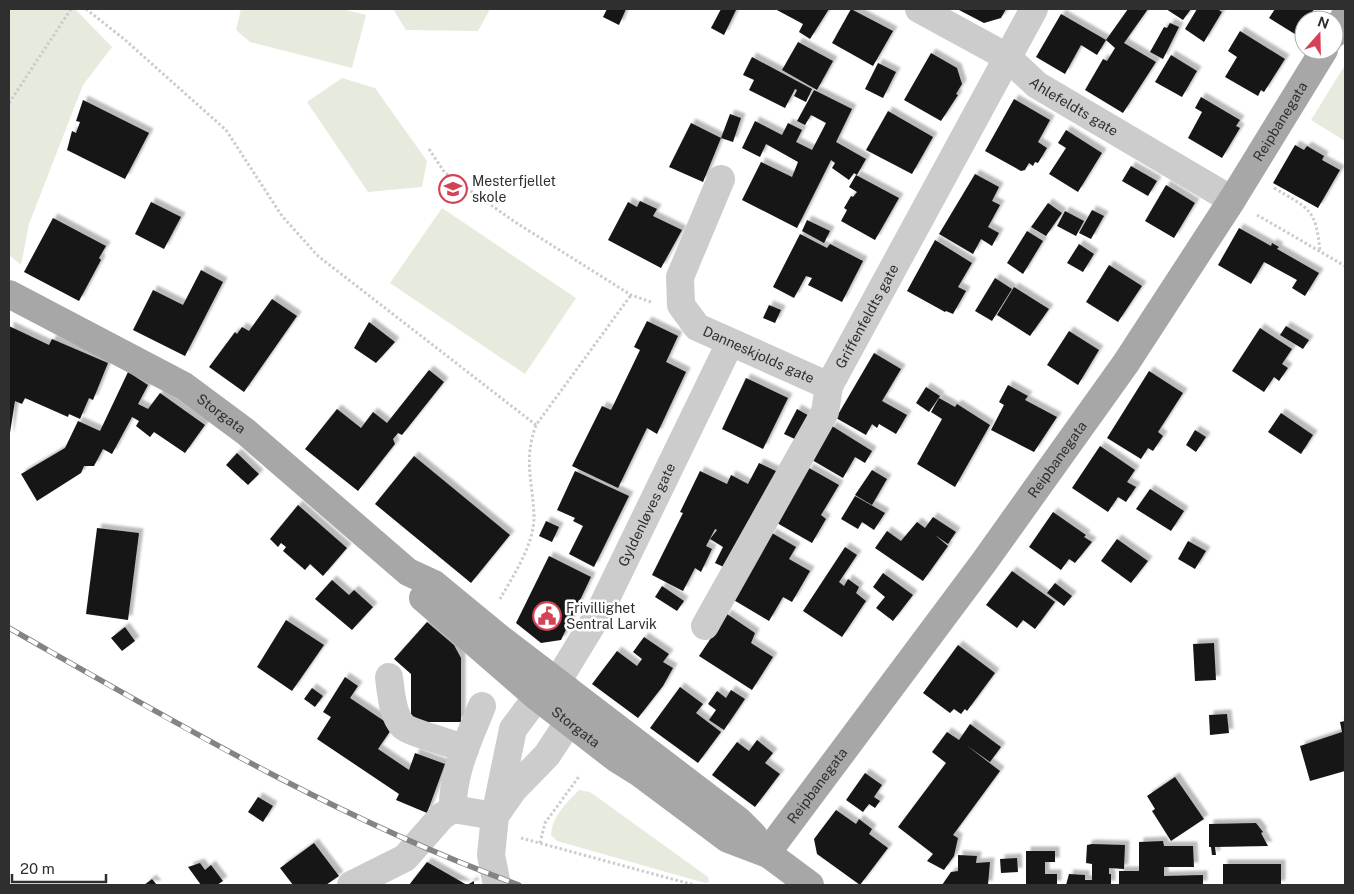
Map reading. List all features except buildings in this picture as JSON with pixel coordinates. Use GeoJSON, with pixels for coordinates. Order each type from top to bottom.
{"type":"FeatureCollection","features":[{"type":"Feature","properties":{"kind":"main road","name":"Reipbanegata"},"geometry":{"type":"LineString","coordinates":[[767,853],[1007,531],[1126,363],[1232,200],[1318,60]]}},
{"type":"Feature","properties":{"kind":"main road","name":"Storgata"},"geometry":{"type":"LineString","coordinates":[[9,294],[184,386],[246,432],[408,572],[434,584],[553,690],[739,821],[767,853],[810,885]]}},
{"type":"Feature","properties":{"kind":"main road","name":"Storgata"},"geometry":{"type":"LineString","coordinates":[[568,723],[728,838],[767,853]]}},
{"type":"Feature","properties":{"kind":"street","name":"Ahlefeldts gate"},"geometry":{"type":"LineString","coordinates":[[919,9],[1007,57],[1037,85],[1232,200]]}},
{"type":"Feature","properties":{"kind":"street","name":"Griffenfeldts gate"},"geometry":{"type":"LineString","coordinates":[[705,626],[825,412],[830,386],[1034,9]]}},
{"type":"Feature","properties":{"kind":"street"},"geometry":{"type":"LineString","coordinates":[[681,305],[680,278],[721,179]]}},
{"type":"Feature","properties":{"kind":"street","name":"Danneskjolds gate"},"geometry":{"type":"LineString","coordinates":[[681,305],[697,327],[830,386]]}},
{"type":"Feature","properties":{"kind":"street","name":"Gyldenløves gate"},"geometry":{"type":"LineString","coordinates":[[493,834],[513,729],[553,690],[599,613],[730,343]]}},
{"type":"Feature","properties":{"kind":"street"},"geometry":{"type":"LineString","coordinates":[[389,677],[396,715],[403,726],[465,749]]}},
{"type":"Feature","properties":{"kind":"street"},"geometry":{"type":"LineString","coordinates":[[497,885],[493,834],[513,790],[547,755],[568,723],[553,690]]}},
{"type":"Feature","properties":{"kind":"street"},"geometry":{"type":"LineString","coordinates":[[453,809],[453,793],[465,749],[482,706]]}},
{"type":"Feature","properties":{"kind":"street"},"geometry":{"type":"LineString","coordinates":[[453,809],[493,834]]}},
{"type":"Feature","properties":{"kind":"street"},"geometry":{"type":"LineString","coordinates":[[351,885],[405,858],[442,816],[453,809]]}},
{"type":"Feature","properties":{"kind":"path"},"geometry":{"type":"LineString","coordinates":[[9,103],[71,9]]}},
{"type":"Feature","properties":{"kind":"path"},"geometry":{"type":"LineString","coordinates":[[86,9],[124,38],[226,130],[282,216],[318,256],[536,426]]}},
{"type":"Feature","properties":{"kind":"path"},"geometry":{"type":"LineString","coordinates":[[428,149],[445,172],[453,178],[515,222],[631,295],[660,305],[681,305]]}},
{"type":"Feature","properties":{"kind":"path"},"geometry":{"type":"LineString","coordinates":[[1273,188],[1306,207],[1313,214],[1320,252]]}},
{"type":"Feature","properties":{"kind":"path"},"geometry":{"type":"LineString","coordinates":[[1232,200],[1345,266]]}},
{"type":"Feature","properties":{"kind":"path"},"geometry":{"type":"LineString","coordinates":[[497,603],[524,552],[534,519],[528,446],[536,426],[631,295]]}},
{"type":"Feature","properties":{"kind":"path"},"geometry":{"type":"LineString","coordinates":[[540,843],[545,823],[580,775]]}},
{"type":"Feature","properties":{"kind":"path"},"geometry":{"type":"LineString","coordinates":[[493,834],[540,843],[694,885]]}},
{"type":"Feature","properties":{"kind":"shaded area"},"geometry":{"type":"Polygon","coordinates":[[[9,9],[75,9],[112,47],[83,85],[29,224],[21,265],[9,255],[9,9]]]}},
{"type":"Feature","properties":{"kind":"shaded area"},"geometry":{"type":"Polygon","coordinates":[[[241,9],[342,9],[366,15],[352,68],[250,42],[236,30],[241,9]]]}},
{"type":"Feature","properties":{"kind":"shaded area"},"geometry":{"type":"Polygon","coordinates":[[[393,9],[488,9],[489,11],[478,31],[406,30],[393,9]]]}},
{"type":"Feature","properties":{"kind":"shaded area"},"geometry":{"type":"Polygon","coordinates":[[[1345,65],[1345,141],[1311,120],[1345,65]]]}},
{"type":"Feature","properties":{"kind":"shaded area"},"geometry":{"type":"Polygon","coordinates":[[[342,78],[375,88],[427,161],[422,187],[368,192],[307,102],[342,78]]]}},
{"type":"Feature","properties":{"kind":"shaded area"},"geometry":{"type":"Polygon","coordinates":[[[442,208],[576,298],[525,374],[390,283],[442,208]]]}},
{"type":"Feature","properties":{"kind":"shaded area"},"geometry":{"type":"Polygon","coordinates":[[[579,790],[590,792],[708,877],[709,882],[705,883],[557,841],[551,835],[554,822],[565,805],[579,790]]]}},
{"type":"Feature","properties":{"kind":"railway"},"geometry":{"type":"LineString","coordinates":[[9,628],[133,699],[322,800],[387,831],[519,885]]}},
{"type":"Feature","properties":{"kind":"place","name":"Mesterfjellet skole"},"geometry":{"type":"Point","coordinates":[453,189]}},
{"type":"Feature","properties":{"kind":"place","name":"Frivillighet Sentral Larvik"},"geometry":{"type":"Point","coordinates":[547,616]}}]}
